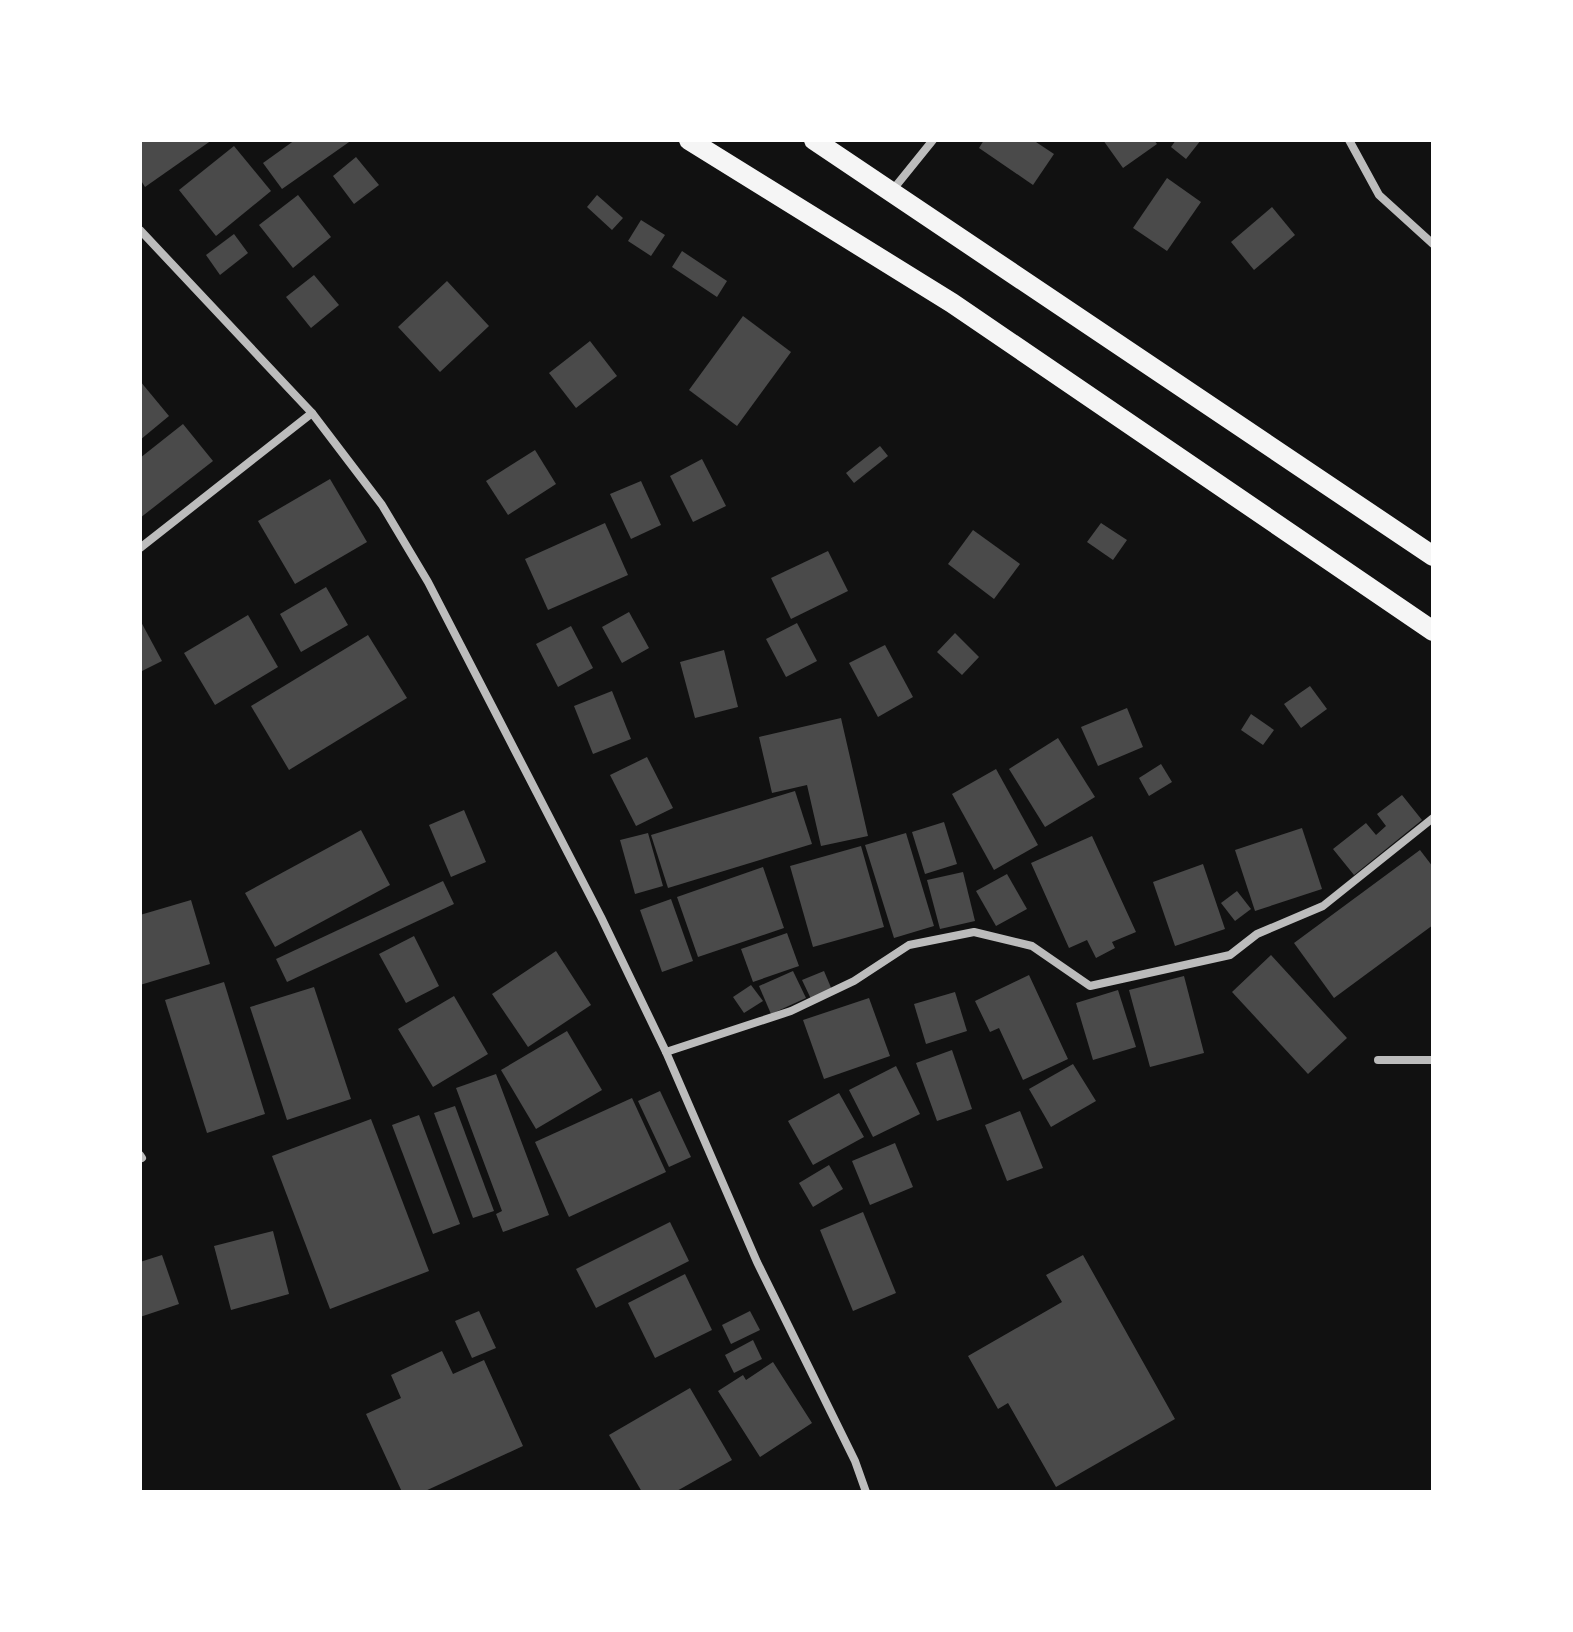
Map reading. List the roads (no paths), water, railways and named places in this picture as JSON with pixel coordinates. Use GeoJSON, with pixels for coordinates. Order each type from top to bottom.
{"type":"FeatureCollection","features":[{"type":"Feature","properties":{"kind":"main road"},"geometry":{"type":"LineString","coordinates":[[689,140],[952,303],[1433,631]]}},
{"type":"Feature","properties":{"kind":"main road"},"geometry":{"type":"LineString","coordinates":[[814,140],[1433,556]]}},
{"type":"Feature","properties":{"kind":"street"},"geometry":{"type":"LineString","coordinates":[[891,192],[933,140]]}},
{"type":"Feature","properties":{"kind":"street"},"geometry":{"type":"LineString","coordinates":[[1349,140],[1379,195],[1433,244]]}},
{"type":"Feature","properties":{"kind":"street"},"geometry":{"type":"LineString","coordinates":[[140,230],[312,413],[382,505],[428,582],[601,917],[666,1052],[757,1262],[855,1461],[866,1492]]}},
{"type":"Feature","properties":{"kind":"street"},"geometry":{"type":"LineString","coordinates":[[140,548],[312,413]]}},
{"type":"Feature","properties":{"kind":"street"},"geometry":{"type":"LineString","coordinates":[[666,1052],[791,1011],[854,981],[909,945],[974,932],[1032,946],[1090,986],[1230,955],[1257,934],[1323,906],[1433,818]]}},
{"type":"Feature","properties":{"kind":"street"},"geometry":{"type":"LineString","coordinates":[[1378,1060],[1433,1060]]}}]}
